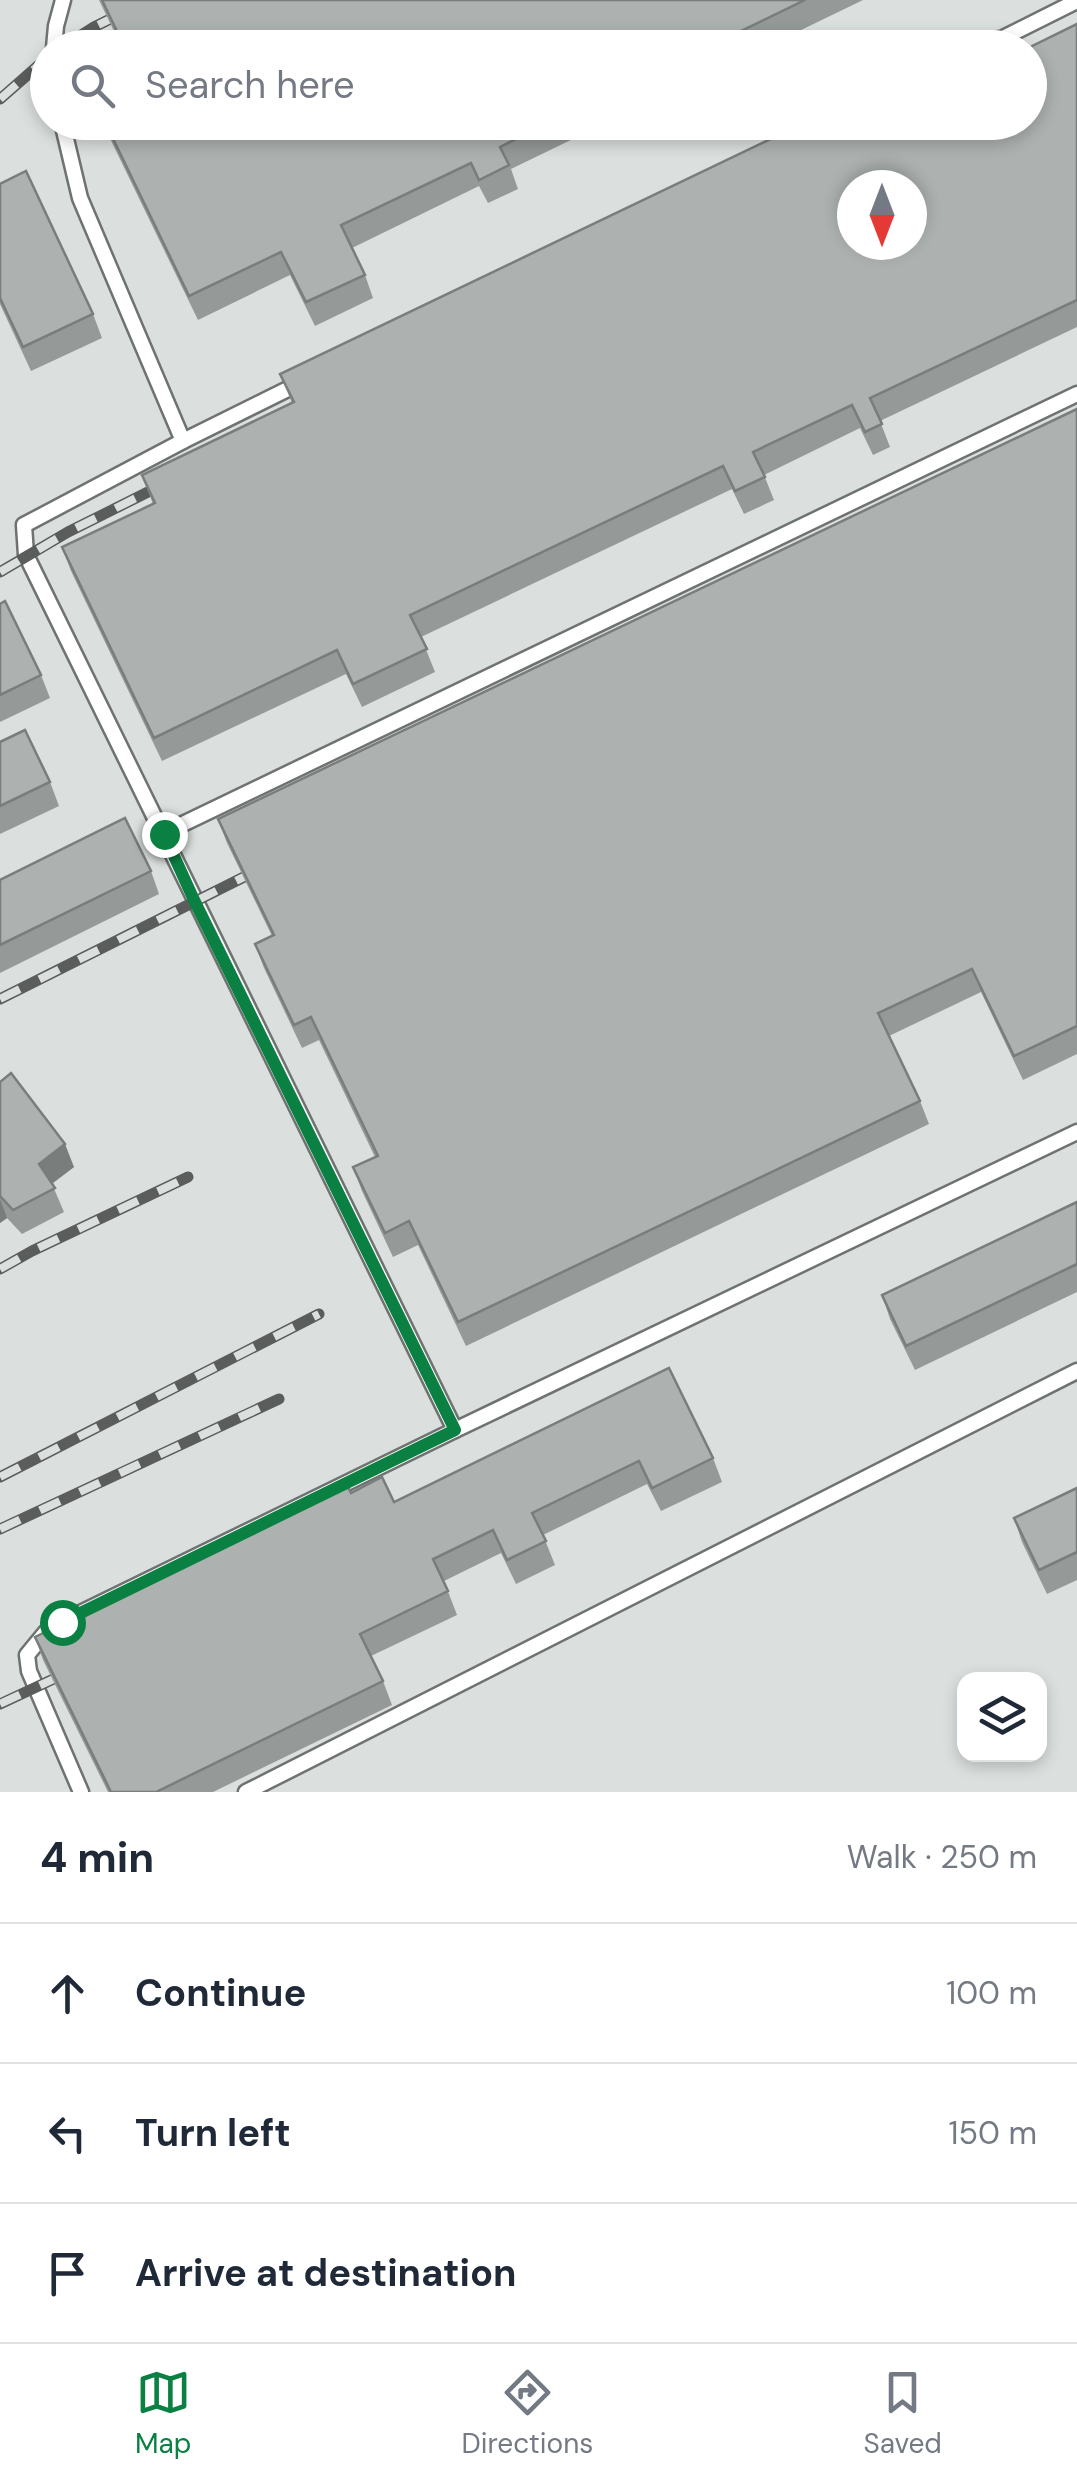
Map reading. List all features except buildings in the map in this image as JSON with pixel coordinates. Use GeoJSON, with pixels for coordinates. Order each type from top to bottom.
{"type":"FeatureCollection","features":[{"type":"Feature","properties":{"kind":"lane"},"geometry":{"type":"LineString","coordinates":[[56,30],[63,0]]}},
{"type":"Feature","properties":{"kind":"lane"},"geometry":{"type":"LineString","coordinates":[[1020,30],[1077,2]]}},
{"type":"Feature","properties":{"kind":"lane"},"geometry":{"type":"LineString","coordinates":[[66,140],[80,198],[183,441]]}},
{"type":"Feature","properties":{"kind":"lane"},"geometry":{"type":"LineString","coordinates":[[306,380],[24,525],[26,556],[455,1430]]}},
{"type":"Feature","properties":{"kind":"lane"},"geometry":{"type":"LineString","coordinates":[[164,834],[1077,394]]}},
{"type":"Feature","properties":{"kind":"lane"},"geometry":{"type":"LineString","coordinates":[[81,1792],[29,1670],[27,1655],[46,1632],[455,1430],[1077,1132]]}},
{"type":"Feature","properties":{"kind":"lane"},"geometry":{"type":"LineString","coordinates":[[246,1792],[1077,1371]]}},
{"type":"Feature","properties":{"kind":"railway"},"geometry":{"type":"LineString","coordinates":[[89,30],[149,0]]}},
{"type":"Feature","properties":{"kind":"railway"},"geometry":{"type":"LineString","coordinates":[[0,99],[30,73]]}},
{"type":"Feature","properties":{"kind":"railway"},"geometry":{"type":"LineString","coordinates":[[0,572],[68,532],[172,480]]}},
{"type":"Feature","properties":{"kind":"railway"},"geometry":{"type":"LineString","coordinates":[[0,999],[268,865]]}},
{"type":"Feature","properties":{"kind":"railway"},"geometry":{"type":"LineString","coordinates":[[0,1269],[188,1177]]}},
{"type":"Feature","properties":{"kind":"railway"},"geometry":{"type":"LineString","coordinates":[[0,1477],[319,1314]]}},
{"type":"Feature","properties":{"kind":"railway"},"geometry":{"type":"LineString","coordinates":[[0,1529],[279,1399]]}},
{"type":"Feature","properties":{"kind":"railway"},"geometry":{"type":"LineString","coordinates":[[0,1704],[77,1668]]}},
{"type":"Feature","properties":{"kind":"route"},"geometry":{"type":"LineString","coordinates":[[62,1622],[455,1430],[164,834]]}}]}
